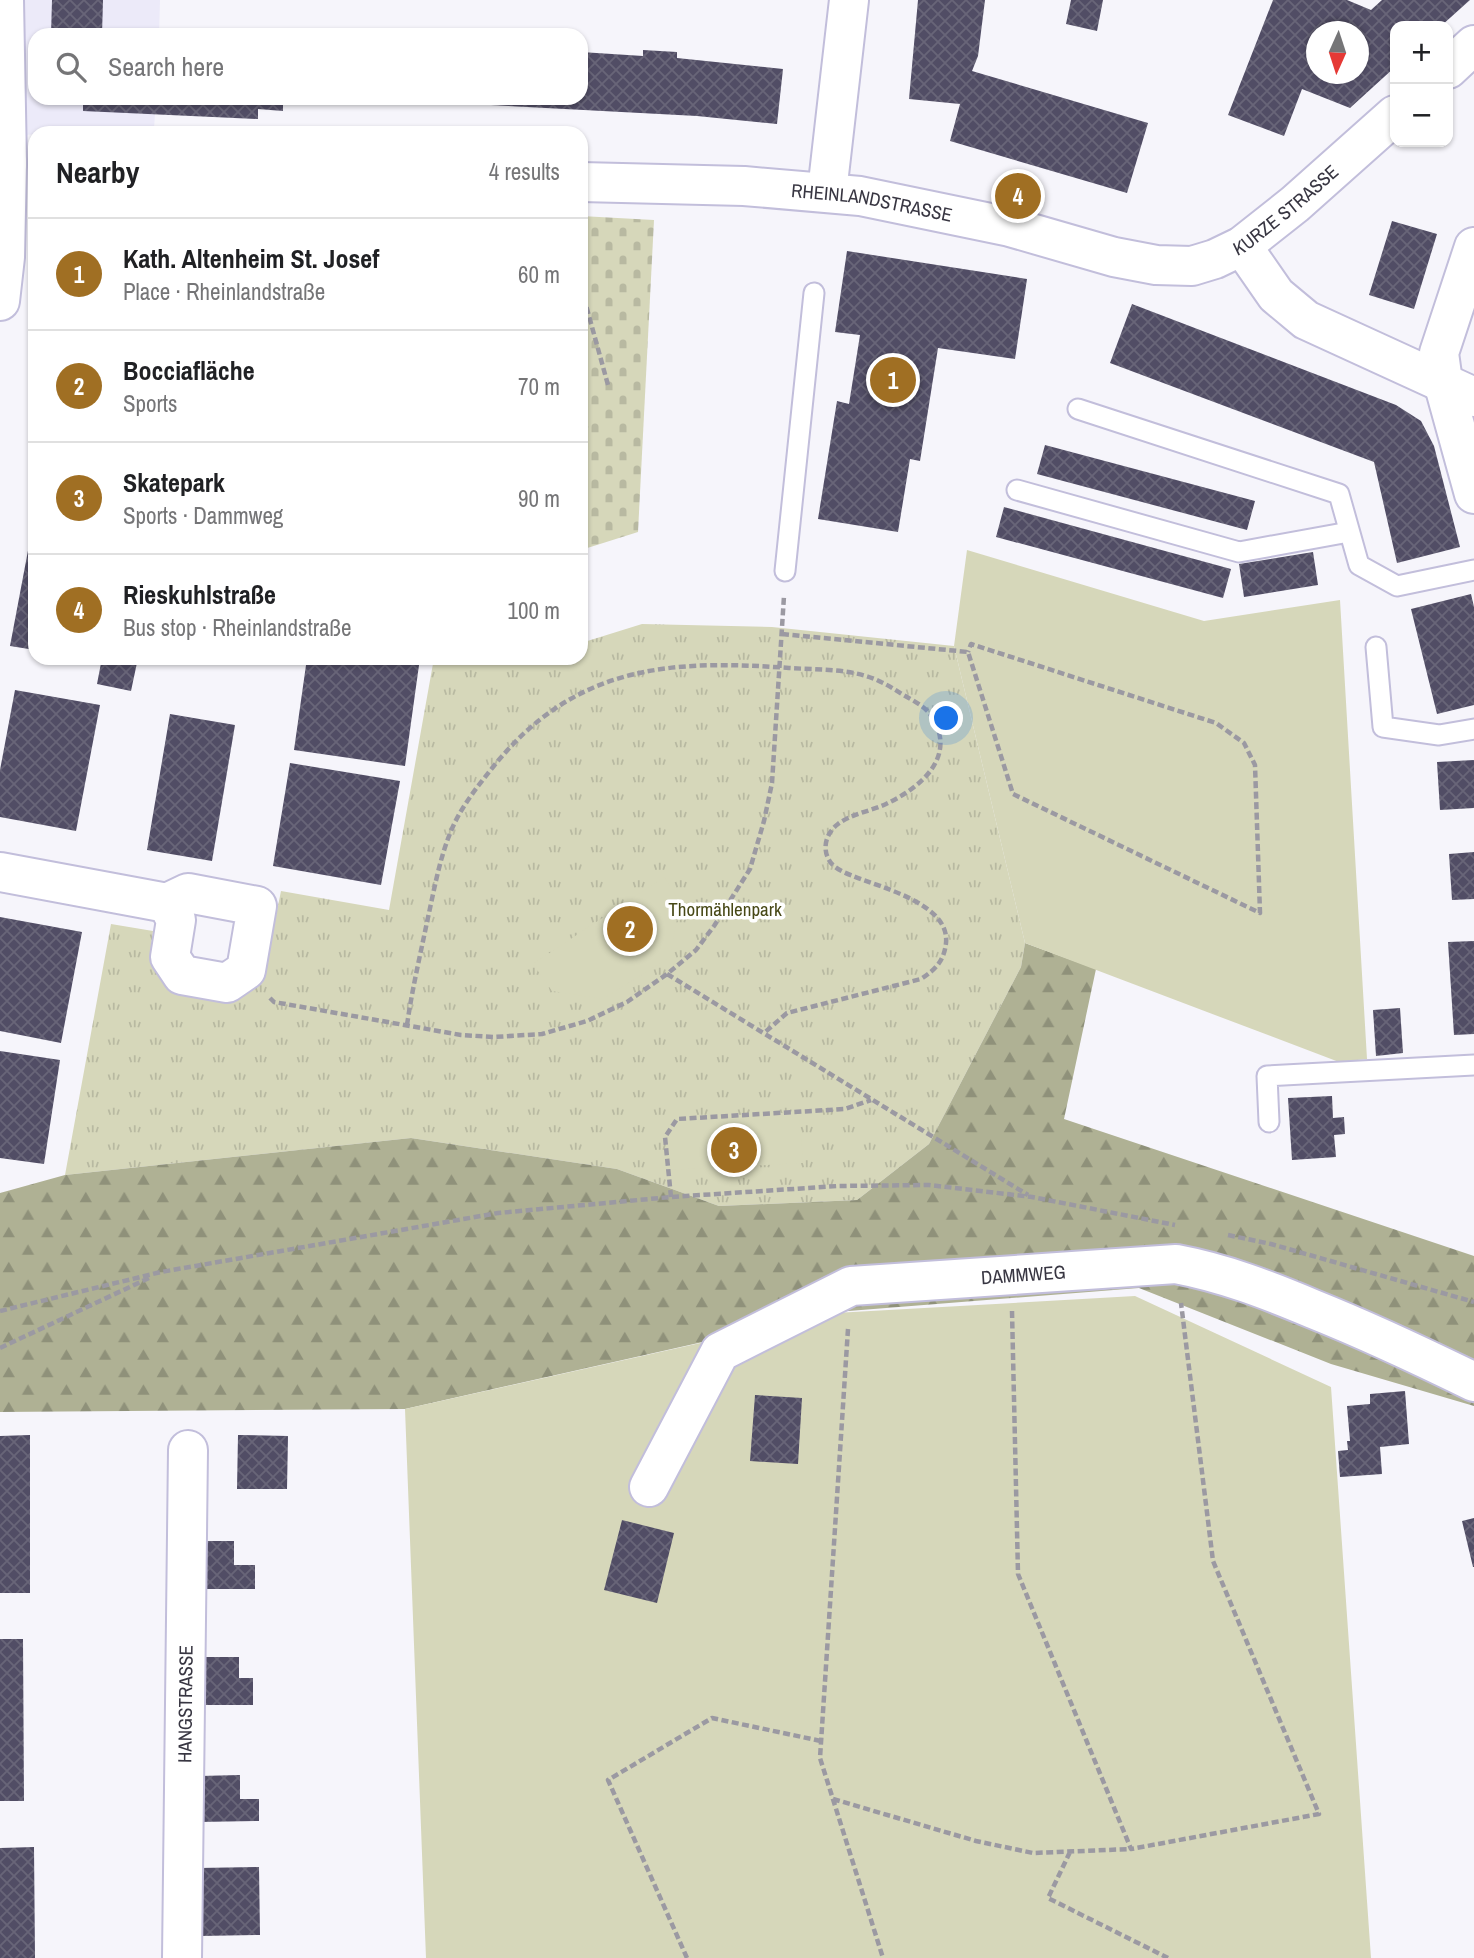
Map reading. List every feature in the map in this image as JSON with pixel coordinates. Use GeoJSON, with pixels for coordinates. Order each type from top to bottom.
{"type":"FeatureCollection","features":[{"type":"Feature","properties":{"kind":"street"},"geometry":{"type":"LineString","coordinates":[[0,302],[14,163],[3,110],[4,0]]}},
{"type":"Feature","properties":{"kind":"street"},"geometry":{"type":"LineString","coordinates":[[827,192],[849,0]]}},
{"type":"Feature","properties":{"kind":"street"},"geometry":{"type":"LineString","coordinates":[[1453,64],[1474,45]]}},
{"type":"Feature","properties":{"kind":"street","name":"KURZE STRASSE"},"geometry":{"type":"LineString","coordinates":[[1156,265],[1192,265],[1215,259],[1242,246],[1295,204],[1390,119]]}},
{"type":"Feature","properties":{"kind":"street","name":"RHEINLANDSTRASSE"},"geometry":{"type":"LineString","coordinates":[[588,182],[744,186],[827,192],[895,202],[1010,226],[1114,257],[1156,265]]}},
{"type":"Feature","properties":{"kind":"street"},"geometry":{"type":"LineString","coordinates":[[1242,246],[1276,295],[1306,320],[1458,389]]}},
{"type":"Feature","properties":{"kind":"street"},"geometry":{"type":"LineString","coordinates":[[1474,247],[1439,353],[1458,389],[1474,494]]}},
{"type":"Feature","properties":{"kind":"street"},"geometry":{"type":"LineString","coordinates":[[0,872],[167,903],[188,893],[257,905],[246,970],[227,984],[183,975],[170,957],[176,920],[167,903]]}},
{"type":"Feature","properties":{"kind":"street","name":"DAMMWEG"},"geometry":{"type":"LineString","coordinates":[[649,1487],[720,1352],[851,1286],[1176,1264],[1213,1271],[1251,1283],[1392,1342],[1474,1382]]}},
{"type":"Feature","properties":{"kind":"street","name":"HANGSTRASSE"},"geometry":{"type":"LineString","coordinates":[[182,1958],[188,1450]]}},
{"type":"Feature","properties":{"kind":"lane"},"geometry":{"type":"LineString","coordinates":[[785,571],[814,293]]}},
{"type":"Feature","properties":{"kind":"lane"},"geometry":{"type":"LineString","coordinates":[[1078,409],[1339,494],[1359,565],[1397,586],[1474,570]]}},
{"type":"Feature","properties":{"kind":"lane"},"geometry":{"type":"LineString","coordinates":[[1017,490],[1239,552],[1349,532]]}},
{"type":"Feature","properties":{"kind":"lane"},"geometry":{"type":"LineString","coordinates":[[1376,647],[1383,727],[1439,735],[1474,729]]}},
{"type":"Feature","properties":{"kind":"lane"},"geometry":{"type":"LineString","coordinates":[[1269,1122],[1267,1076],[1474,1065]]}},
{"type":"Feature","properties":{"kind":"path"},"geometry":{"type":"LineString","coordinates":[[588,318],[608,385]]}},
{"type":"Feature","properties":{"kind":"path"},"geometry":{"type":"LineString","coordinates":[[246,970],[274,1002],[461,1035],[494,1037],[542,1034],[587,1021],[617,1007],[667,974],[696,950],[750,869],[772,783],[785,571]]}},
{"type":"Feature","properties":{"kind":"path"},"geometry":{"type":"LineString","coordinates":[[782,634],[968,652]]}},
{"type":"Feature","properties":{"kind":"path"},"geometry":{"type":"LineString","coordinates":[[971,644],[1216,723],[1244,743],[1255,765],[1260,913],[1013,794],[968,652],[971,644]]}},
{"type":"Feature","properties":{"kind":"path"},"geometry":{"type":"LineString","coordinates":[[407,1025],[440,863],[452,829],[470,796],[511,745],[556,706],[614,679],[669,667],[719,664],[848,672],[880,681],[929,713],[940,737],[938,761],[925,778],[889,803],[838,823],[827,835],[825,850],[830,864],[924,906],[940,917],[947,933],[945,953],[938,967],[921,979],[787,1013],[764,1033]]}},
{"type":"Feature","properties":{"kind":"path"},"geometry":{"type":"LineString","coordinates":[[667,974],[1031,1197]]}},
{"type":"Feature","properties":{"kind":"path"},"geometry":{"type":"LineString","coordinates":[[671,1196],[665,1137],[677,1119],[845,1109],[872,1099]]}},
{"type":"Feature","properties":{"kind":"path"},"geometry":{"type":"LineString","coordinates":[[0,1311],[161,1272],[498,1213],[671,1196],[838,1186],[929,1185],[1031,1197],[1185,1227]]}},
{"type":"Feature","properties":{"kind":"path"},"geometry":{"type":"LineString","coordinates":[[1223,1234],[1271,1244],[1474,1302]]}},
{"type":"Feature","properties":{"kind":"path"},"geometry":{"type":"LineString","coordinates":[[833,1799],[976,1841],[1033,1853],[1131,1849],[1319,1814],[1213,1561],[1176,1264]]}},
{"type":"Feature","properties":{"kind":"path"},"geometry":{"type":"LineString","coordinates":[[0,1348],[161,1272]]}},
{"type":"Feature","properties":{"kind":"path"},"geometry":{"type":"LineString","coordinates":[[1011,1276],[1018,1574],[1131,1849]]}},
{"type":"Feature","properties":{"kind":"path"},"geometry":{"type":"LineString","coordinates":[[851,1286],[820,1758],[883,1958]]}},
{"type":"Feature","properties":{"kind":"path"},"geometry":{"type":"LineString","coordinates":[[687,1958],[608,1780],[712,1718],[821,1741]]}},
{"type":"Feature","properties":{"kind":"path"},"geometry":{"type":"LineString","coordinates":[[1070,1852],[1048,1898],[1168,1958]]}},
{"type":"Feature","properties":{"kind":"shaded area"},"geometry":{"type":"Polygon","coordinates":[[[0,0],[160,0],[159,28],[28,28],[28,105],[156,105],[154,126],[28,126],[28,135],[0,136],[0,0]]]}},
{"type":"Feature","properties":{"kind":"green space"},"geometry":{"type":"Polygon","coordinates":[[[588,216],[654,220],[638,532],[588,548],[588,216]]]}},
{"type":"Feature","properties":{"kind":"green space"},"geometry":{"type":"Polygon","coordinates":[[[967,550],[1204,621],[1340,600],[1367,1059],[1339,1062],[1025,943],[954,646],[967,550]]]}},
{"type":"Feature","properties":{"kind":"green space","name":"Thormählenpark"},"geometry":{"type":"Polygon","coordinates":[[[642,624],[772,627],[954,646],[1025,943],[1021,967],[929,1144],[857,1200],[719,1206],[617,1169],[411,1138],[65,1175],[111,924],[153,931],[150,955],[175,991],[264,975],[281,891],[389,910],[433,665],[588,665],[588,641],[642,624]]]}},
{"type":"Feature","properties":{"kind":"green space"},"geometry":{"type":"Polygon","coordinates":[[[664,877],[680,902],[670,957],[603,999],[552,991],[533,964],[664,877]]]}},
{"type":"Feature","properties":{"kind":"green space"},"geometry":{"type":"Polygon","coordinates":[[[1025,943],[1096,969],[1064,1119],[1474,1256],[1474,1406],[1331,1364],[1139,1288],[836,1312],[405,1409],[0,1412],[0,1193],[65,1175],[411,1138],[617,1169],[719,1206],[857,1200],[929,1144],[1021,967],[1025,943]]]}},
{"type":"Feature","properties":{"kind":"green space"},"geometry":{"type":"Polygon","coordinates":[[[799,1112],[803,1163],[669,1170],[665,1137],[677,1119],[799,1112]]]}},
{"type":"Feature","properties":{"kind":"green space"},"geometry":{"type":"Polygon","coordinates":[[[1135,1296],[1331,1387],[1371,1958],[426,1958],[405,1409],[835,1313],[1135,1296]]]}},
{"type":"Feature","properties":{"kind":"building"},"geometry":{"type":"Polygon","coordinates":[[[52,0],[103,0],[102,28],[51,28],[52,0]]]}},
{"type":"Feature","properties":{"kind":"building"},"geometry":{"type":"Polygon","coordinates":[[[918,0],[985,0],[978,56],[972,71],[1148,123],[1127,193],[950,141],[960,104],[909,99],[918,0]]]}},
{"type":"Feature","properties":{"kind":"building"},"geometry":{"type":"Polygon","coordinates":[[[1071,0],[1103,0],[1097,31],[1066,24],[1071,0]]]}},
{"type":"Feature","properties":{"kind":"building"},"geometry":{"type":"Polygon","coordinates":[[[1273,0],[1347,0],[1371,10],[1382,0],[1470,0],[1447,21],[1390,21],[1390,72],[1350,108],[1302,89],[1284,136],[1228,115],[1273,0]]]}},
{"type":"Feature","properties":{"kind":"building"},"geometry":{"type":"Polygon","coordinates":[[[643,50],[677,52],[677,58],[783,69],[777,124],[697,116],[489,105],[588,105],[588,52],[643,56],[643,50]]]}},
{"type":"Feature","properties":{"kind":"building"},"geometry":{"type":"Polygon","coordinates":[[[83,105],[283,105],[283,111],[258,109],[258,119],[83,111],[83,105]]]}},
{"type":"Feature","properties":{"kind":"building"},"geometry":{"type":"Polygon","coordinates":[[[1392,221],[1437,234],[1414,309],[1369,295],[1392,221]]]}},
{"type":"Feature","properties":{"kind":"building"},"geometry":{"type":"Polygon","coordinates":[[[847,251],[1027,279],[1015,359],[938,348],[920,461],[910,459],[898,532],[818,519],[837,401],[849,404],[860,335],[835,332],[847,251]]]}},
{"type":"Feature","properties":{"kind":"building"},"geometry":{"type":"Polygon","coordinates":[[[1132,304],[1396,405],[1421,421],[1434,446],[1460,547],[1397,563],[1374,462],[1110,363],[1132,304]]]}},
{"type":"Feature","properties":{"kind":"building"},"geometry":{"type":"Polygon","coordinates":[[[1045,445],[1255,501],[1247,530],[1037,474],[1045,445]]]}},
{"type":"Feature","properties":{"kind":"building"},"geometry":{"type":"Polygon","coordinates":[[[1004,507],[1231,569],[1223,598],[996,537],[1004,507]]]}},
{"type":"Feature","properties":{"kind":"building"},"geometry":{"type":"Polygon","coordinates":[[[28,551],[28,649],[10,646],[28,551]]]}},
{"type":"Feature","properties":{"kind":"building"},"geometry":{"type":"Polygon","coordinates":[[[1313,552],[1318,585],[1244,597],[1239,564],[1313,552]]]}},
{"type":"Feature","properties":{"kind":"building"},"geometry":{"type":"Polygon","coordinates":[[[1471,594],[1474,607],[1474,705],[1437,714],[1411,609],[1471,594]]]}},
{"type":"Feature","properties":{"kind":"building"},"geometry":{"type":"Polygon","coordinates":[[[101,665],[137,665],[131,691],[97,684],[101,665]]]}},
{"type":"Feature","properties":{"kind":"building"},"geometry":{"type":"Polygon","coordinates":[[[306,665],[419,665],[405,766],[294,750],[306,665]]]}},
{"type":"Feature","properties":{"kind":"building"},"geometry":{"type":"Polygon","coordinates":[[[15,690],[100,705],[76,831],[0,817],[0,770],[15,690]]]}},
{"type":"Feature","properties":{"kind":"building"},"geometry":{"type":"Polygon","coordinates":[[[170,714],[235,725],[212,861],[147,850],[170,714]]]}},
{"type":"Feature","properties":{"kind":"building"},"geometry":{"type":"Polygon","coordinates":[[[1474,760],[1474,808],[1440,810],[1437,762],[1474,760]]]}},
{"type":"Feature","properties":{"kind":"building"},"geometry":{"type":"Polygon","coordinates":[[[290,763],[400,781],[381,885],[273,866],[290,763]]]}},
{"type":"Feature","properties":{"kind":"building"},"geometry":{"type":"Polygon","coordinates":[[[1474,852],[1474,899],[1452,900],[1449,854],[1474,852]]]}},
{"type":"Feature","properties":{"kind":"building"},"geometry":{"type":"Polygon","coordinates":[[[0,917],[82,932],[61,1043],[0,1031],[0,917]]]}},
{"type":"Feature","properties":{"kind":"building"},"geometry":{"type":"Polygon","coordinates":[[[1474,941],[1474,1034],[1454,1035],[1448,942],[1474,941]]]}},
{"type":"Feature","properties":{"kind":"building"},"geometry":{"type":"Polygon","coordinates":[[[1400,1008],[1403,1053],[1376,1056],[1373,1010],[1400,1008]]]}},
{"type":"Feature","properties":{"kind":"building"},"geometry":{"type":"Polygon","coordinates":[[[0,1051],[60,1060],[44,1164],[0,1158],[0,1051]]]}},
{"type":"Feature","properties":{"kind":"building"},"geometry":{"type":"Polygon","coordinates":[[[1332,1096],[1333,1118],[1344,1117],[1345,1134],[1334,1135],[1336,1157],[1292,1160],[1288,1098],[1332,1096]]]}},
{"type":"Feature","properties":{"kind":"building"},"geometry":{"type":"Polygon","coordinates":[[[1405,1391],[1409,1444],[1380,1447],[1382,1474],[1340,1477],[1338,1451],[1348,1450],[1347,1441],[1350,1441],[1347,1406],[1370,1404],[1370,1394],[1405,1391]]]}},
{"type":"Feature","properties":{"kind":"building"},"geometry":{"type":"Polygon","coordinates":[[[755,1395],[802,1398],[798,1464],[750,1461],[755,1395]]]}},
{"type":"Feature","properties":{"kind":"building"},"geometry":{"type":"Polygon","coordinates":[[[30,1435],[30,1593],[0,1593],[0,1436],[30,1435]]]}},
{"type":"Feature","properties":{"kind":"building"},"geometry":{"type":"Polygon","coordinates":[[[238,1435],[288,1436],[287,1489],[237,1489],[238,1435]]]}},
{"type":"Feature","properties":{"kind":"building"},"geometry":{"type":"Polygon","coordinates":[[[1474,1518],[1474,1567],[1473,1567],[1462,1521],[1474,1518]]]}},
{"type":"Feature","properties":{"kind":"building"},"geometry":{"type":"Polygon","coordinates":[[[622,1520],[674,1533],[657,1603],[604,1590],[622,1520]]]}},
{"type":"Feature","properties":{"kind":"building"},"geometry":{"type":"Polygon","coordinates":[[[195,1541],[234,1541],[234,1565],[255,1565],[255,1589],[195,1589],[195,1541]]]}},
{"type":"Feature","properties":{"kind":"building"},"geometry":{"type":"Polygon","coordinates":[[[0,1639],[23,1639],[24,1801],[0,1801],[0,1639]]]}},
{"type":"Feature","properties":{"kind":"building"},"geometry":{"type":"Polygon","coordinates":[[[198,1657],[239,1657],[239,1678],[253,1678],[253,1705],[197,1705],[198,1657]]]}},
{"type":"Feature","properties":{"kind":"building"},"geometry":{"type":"Polygon","coordinates":[[[240,1775],[240,1799],[259,1799],[259,1821],[199,1822],[199,1776],[240,1775]]]}},
{"type":"Feature","properties":{"kind":"building"},"geometry":{"type":"Polygon","coordinates":[[[34,1847],[35,1958],[0,1958],[0,1848],[34,1847]]]}},
{"type":"Feature","properties":{"kind":"building"},"geometry":{"type":"Polygon","coordinates":[[[259,1867],[260,1935],[200,1936],[198,1868],[259,1867]]]}},
{"type":"Feature","properties":{"kind":"place","name":"Rieskuhlstraße"},"geometry":{"type":"Point","coordinates":[1018,196]}},
{"type":"Feature","properties":{"kind":"place","name":"Kath. Altenheim St. Josef"},"geometry":{"type":"Point","coordinates":[893,380]}},
{"type":"Feature","properties":{"kind":"place","name":"Bocciafläche"},"geometry":{"type":"Point","coordinates":[630,929]}},
{"type":"Feature","properties":{"kind":"place","name":"Skatepark"},"geometry":{"type":"Point","coordinates":[734,1150]}}]}
